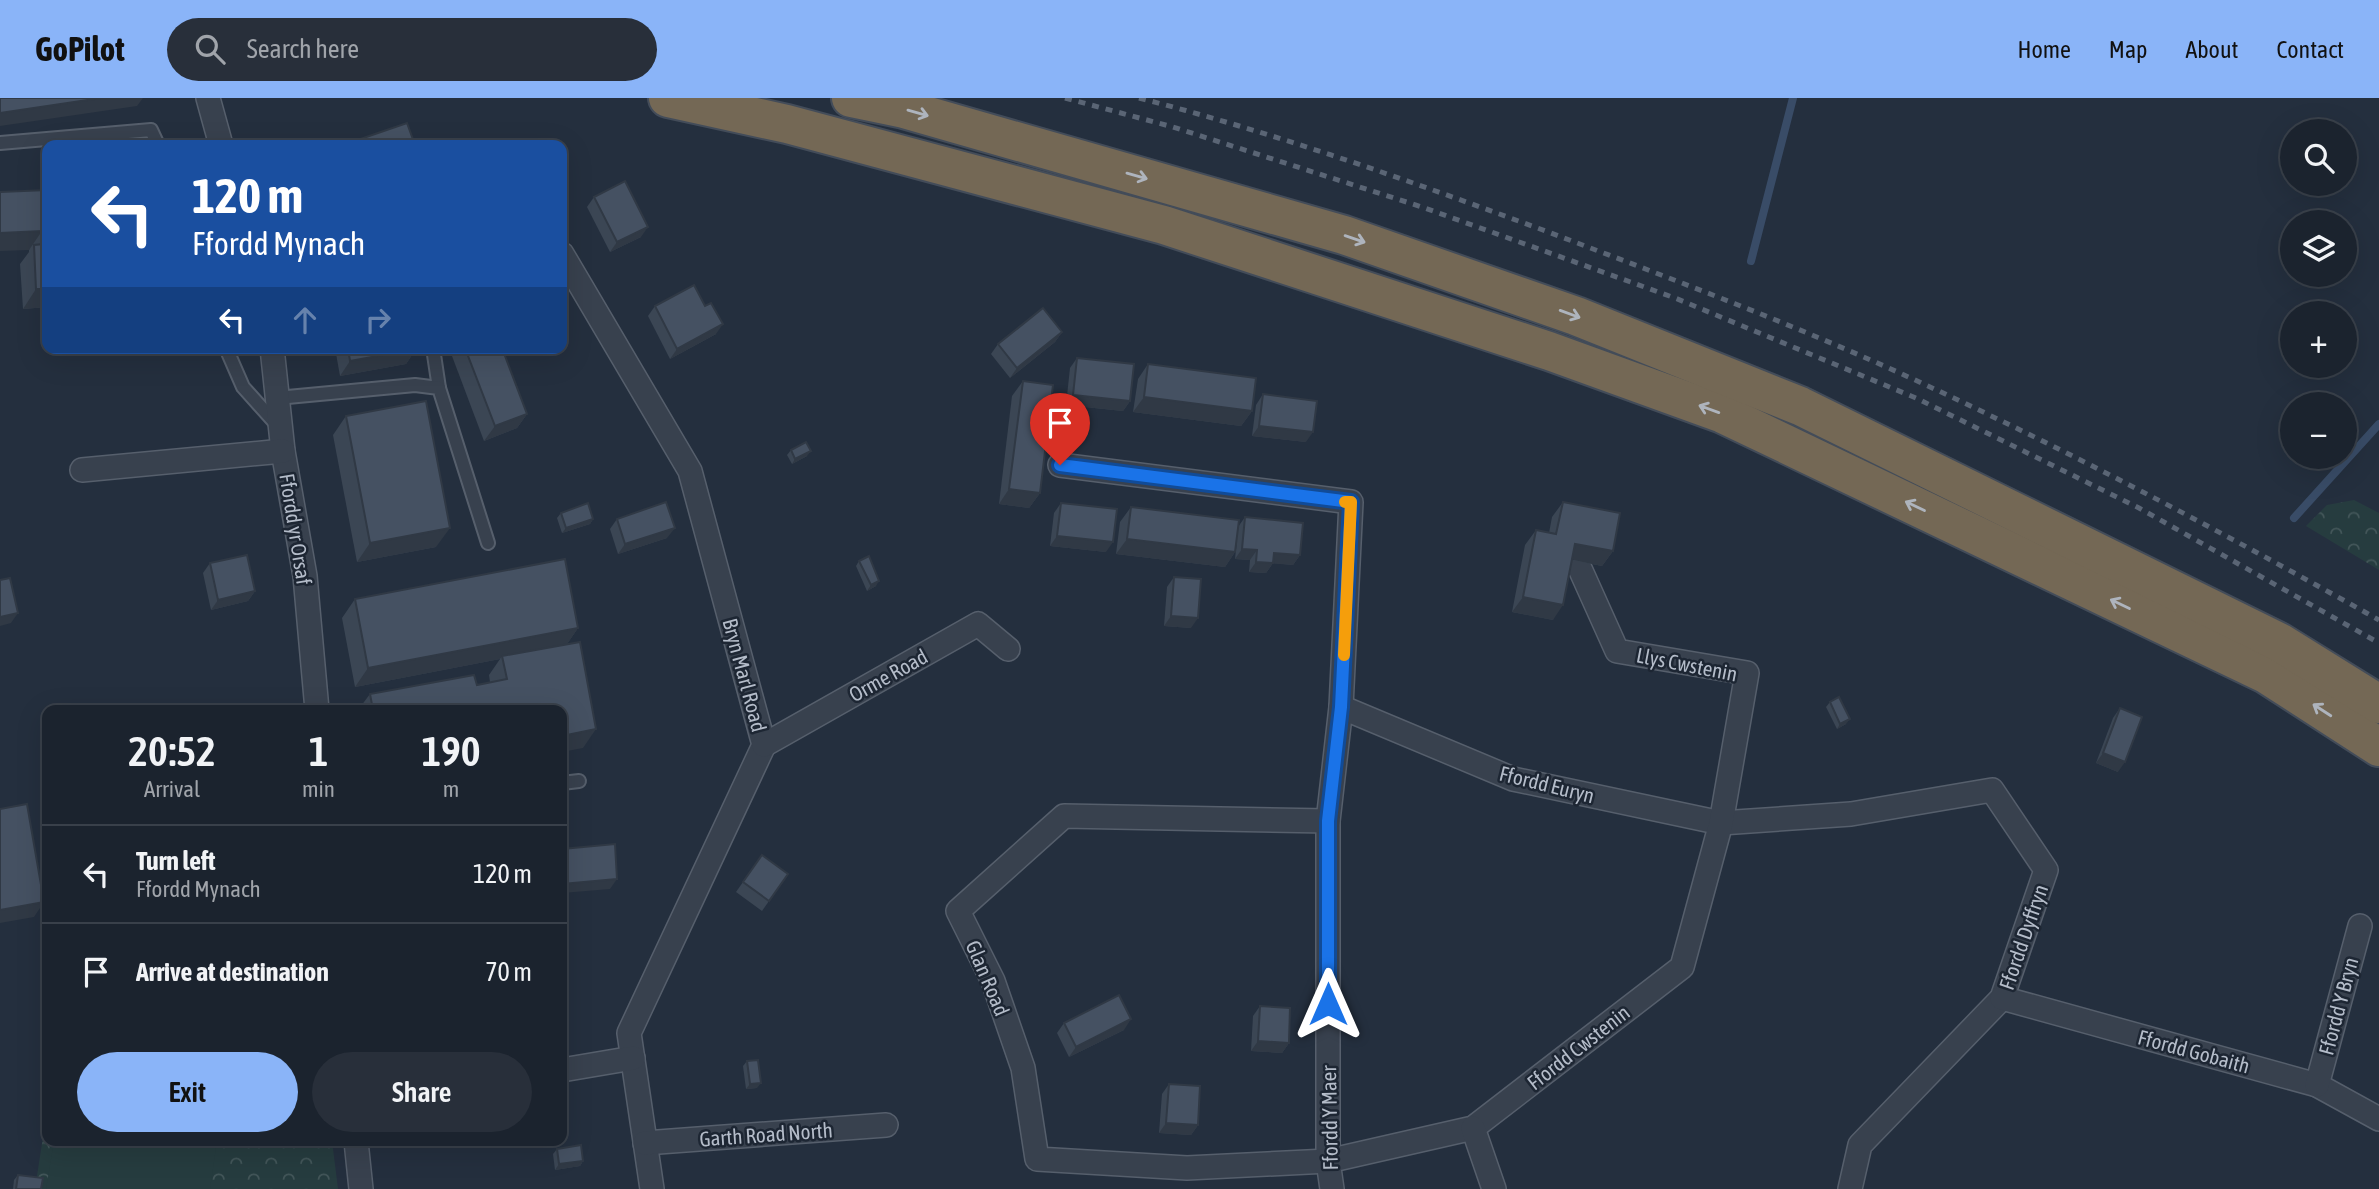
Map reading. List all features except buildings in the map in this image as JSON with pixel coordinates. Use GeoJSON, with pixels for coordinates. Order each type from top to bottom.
{"type":"FeatureCollection","features":[{"type":"Feature","properties":{"kind":"highway"},"geometry":{"type":"LineString","coordinates":[[668,98],[787,124],[1164,225],[1549,351],[1723,414],[2266,674],[2379,747]]}},
{"type":"Feature","properties":{"kind":"highway"},"geometry":{"type":"LineString","coordinates":[[851,98],[918,113],[1344,235],[1576,316],[1800,406],[2279,642],[2379,704]]}},
{"type":"Feature","properties":{"kind":"street"},"geometry":{"type":"LineString","coordinates":[[208,98],[220,140]]}},
{"type":"Feature","properties":{"kind":"street","name":"Bryn Marl Road"},"geometry":{"type":"LineString","coordinates":[[567,262],[690,471],[764,745],[629,1033],[652,1189]]}},
{"type":"Feature","properties":{"kind":"street","name":"Ffordd yr Orsaf"},"geometry":{"type":"LineString","coordinates":[[273,354],[282,440],[305,576],[317,705]]}},
{"type":"Feature","properties":{"kind":"street"},"geometry":{"type":"LineString","coordinates":[[82,470],[282,440]]}},
{"type":"Feature","properties":{"kind":"street","name":"Ffordd Y Maer"},"geometry":{"type":"LineString","coordinates":[[1060,465],[1351,502],[1341,707],[1328,821],[1328,1161],[1332,1189]]}},
{"type":"Feature","properties":{"kind":"street","name":"Llys Cwstenin"},"geometry":{"type":"LineString","coordinates":[[1577,562],[1617,651],[1747,673],[1721,823]]}},
{"type":"Feature","properties":{"kind":"street","name":"Orme Road"},"geometry":{"type":"LineString","coordinates":[[764,745],[978,624],[1008,649]]}},
{"type":"Feature","properties":{"kind":"street","name":"Ffordd Euryn"},"geometry":{"type":"LineString","coordinates":[[1341,707],[1513,779],[1721,823]]}},
{"type":"Feature","properties":{"kind":"street","name":"Ffordd Dyffryn"},"geometry":{"type":"LineString","coordinates":[[1721,823],[1851,814],[1992,790],[2046,870],[2002,998],[1860,1145],[1850,1189]]}},
{"type":"Feature","properties":{"kind":"street","name":"Glan Road"},"geometry":{"type":"LineString","coordinates":[[1328,821],[1064,816],[958,911],[993,981],[1023,1068],[1037,1159],[1187,1168],[1328,1161]]}},
{"type":"Feature","properties":{"kind":"street","name":"Ffordd Cwstenin"},"geometry":{"type":"LineString","coordinates":[[1328,1161],[1474,1128],[1682,967],[1721,823]]}},
{"type":"Feature","properties":{"kind":"street","name":"Ffordd Y Bryn"},"geometry":{"type":"LineString","coordinates":[[2317,1085],[2360,926]]}},
{"type":"Feature","properties":{"kind":"street","name":"Ffordd Gobaith"},"geometry":{"type":"LineString","coordinates":[[2002,998],[2317,1085],[2379,1119]]}},
{"type":"Feature","properties":{"kind":"street"},"geometry":{"type":"LineString","coordinates":[[567,1069],[633,1058]]}},
{"type":"Feature","properties":{"kind":"street","name":"Garth Road North"},"geometry":{"type":"LineString","coordinates":[[646,1143],[886,1125]]}},
{"type":"Feature","properties":{"kind":"street"},"geometry":{"type":"LineString","coordinates":[[1474,1128],[1494,1189]]}},
{"type":"Feature","properties":{"kind":"street"},"geometry":{"type":"LineString","coordinates":[[357,1146],[361,1189]]}},
{"type":"Feature","properties":{"kind":"lane"},"geometry":{"type":"LineString","coordinates":[[0,143],[151,130],[156,140]]}},
{"type":"Feature","properties":{"kind":"lane"},"geometry":{"type":"LineString","coordinates":[[229,354],[243,387],[282,440]]}},
{"type":"Feature","properties":{"kind":"lane"},"geometry":{"type":"LineString","coordinates":[[434,354],[439,388],[488,543]]}},
{"type":"Feature","properties":{"kind":"lane"},"geometry":{"type":"LineString","coordinates":[[277,398],[415,385],[439,388]]}},
{"type":"Feature","properties":{"kind":"lane"},"geometry":{"type":"LineString","coordinates":[[567,782],[579,781]]}},
{"type":"Feature","properties":{"kind":"green space"},"geometry":{"type":"Polygon","coordinates":[[[2354,500],[2379,513],[2379,570],[2306,526],[2327,505],[2354,500]]]}},
{"type":"Feature","properties":{"kind":"green space"},"geometry":{"type":"Polygon","coordinates":[[[42,1144],[42,1146],[333,1146],[338,1189],[35,1189],[42,1144]]]}},
{"type":"Feature","properties":{"kind":"green space"},"geometry":{"type":"Polygon","coordinates":[[[53,1146],[216,1146],[210,1189],[46,1189],[53,1146]]]}},
{"type":"Feature","properties":{"kind":"waterway"},"geometry":{"type":"LineString","coordinates":[[1751,261],[1793,98]]}},
{"type":"Feature","properties":{"kind":"waterway"},"geometry":{"type":"LineString","coordinates":[[2294,518],[2379,424]]}},
{"type":"Feature","properties":{"kind":"railway"},"geometry":{"type":"LineString","coordinates":[[1065,98],[1173,127],[1422,207],[1675,298],[1916,398],[2139,508],[2379,643]]}},
{"type":"Feature","properties":{"kind":"railway"},"geometry":{"type":"LineString","coordinates":[[1139,98],[1347,160],[1551,233],[1788,325],[1882,365],[2099,469],[2379,620]]}},
{"type":"Feature","properties":{"kind":"slow traffic"},"geometry":{"type":"LineString","coordinates":[[1344,655],[1351,502],[1345,502]]}},
{"type":"Feature","properties":{"kind":"route"},"geometry":{"type":"LineString","coordinates":[[1060,465],[1351,502],[1341,707],[1328,821],[1328,1004]]}}]}
